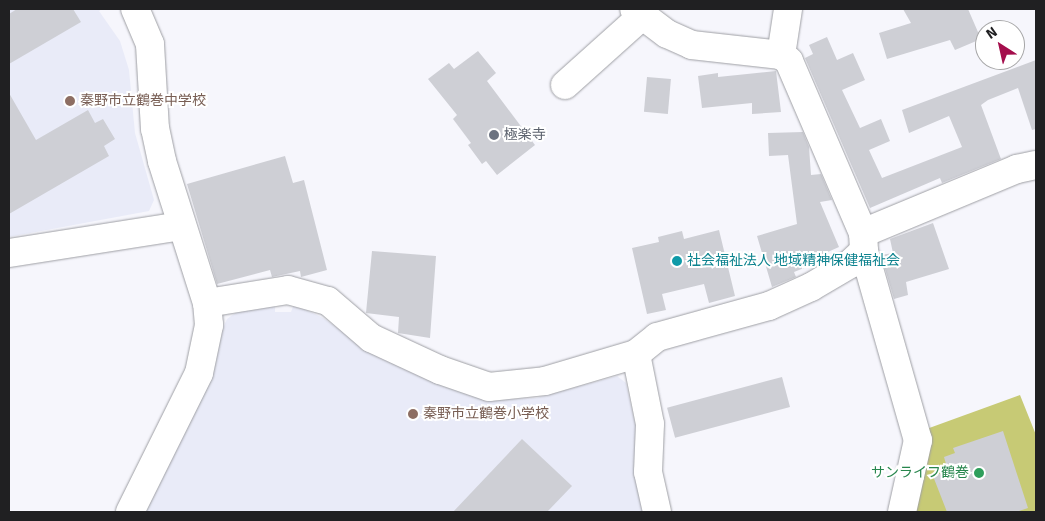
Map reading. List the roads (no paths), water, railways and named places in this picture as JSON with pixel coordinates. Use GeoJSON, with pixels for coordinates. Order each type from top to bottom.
{"type":"FeatureCollection","features":[{"type":"Feature","properties":{"kind":"street"},"geometry":{"type":"LineString","coordinates":[[130,512],[199,373],[209,325],[207,304],[181,226],[156,129],[150,44],[136,9]]}},
{"type":"Feature","properties":{"kind":"street"},"geometry":{"type":"LineString","coordinates":[[782,55],[788,9]]}},
{"type":"Feature","properties":{"kind":"street"},"geometry":{"type":"LineString","coordinates":[[565,85],[638,13],[692,46],[782,55],[789,61],[864,242],[918,440],[902,512]]}},
{"type":"Feature","properties":{"kind":"street"},"geometry":{"type":"LineString","coordinates":[[207,304],[288,290],[328,301],[371,338],[440,370],[489,387],[545,381],[636,354],[657,337],[769,306],[811,287],[850,264],[864,242],[1017,169],[1036,165]]}},
{"type":"Feature","properties":{"kind":"street"},"geometry":{"type":"LineString","coordinates":[[9,253],[181,226]]}},
{"type":"Feature","properties":{"kind":"street"},"geometry":{"type":"LineString","coordinates":[[636,354],[650,424],[648,472],[657,512]]}},
{"type":"Feature","properties":{"kind":"place","name":"秦野市立鶴巻中学校"},"geometry":{"type":"Point","coordinates":[70,101]}},
{"type":"Feature","properties":{"kind":"place","name":"極楽寺"},"geometry":{"type":"Point","coordinates":[494,135]}},
{"type":"Feature","properties":{"kind":"place","name":"社会福祉法人 地域精神保健福祉会"},"geometry":{"type":"Point","coordinates":[677,261]}},
{"type":"Feature","properties":{"kind":"place","name":"秦野市立鶴巻小学校"},"geometry":{"type":"Point","coordinates":[413,414]}},
{"type":"Feature","properties":{"kind":"place","name":"サンライフ鶴巻"},"geometry":{"type":"Point","coordinates":[979,473]}}]}
